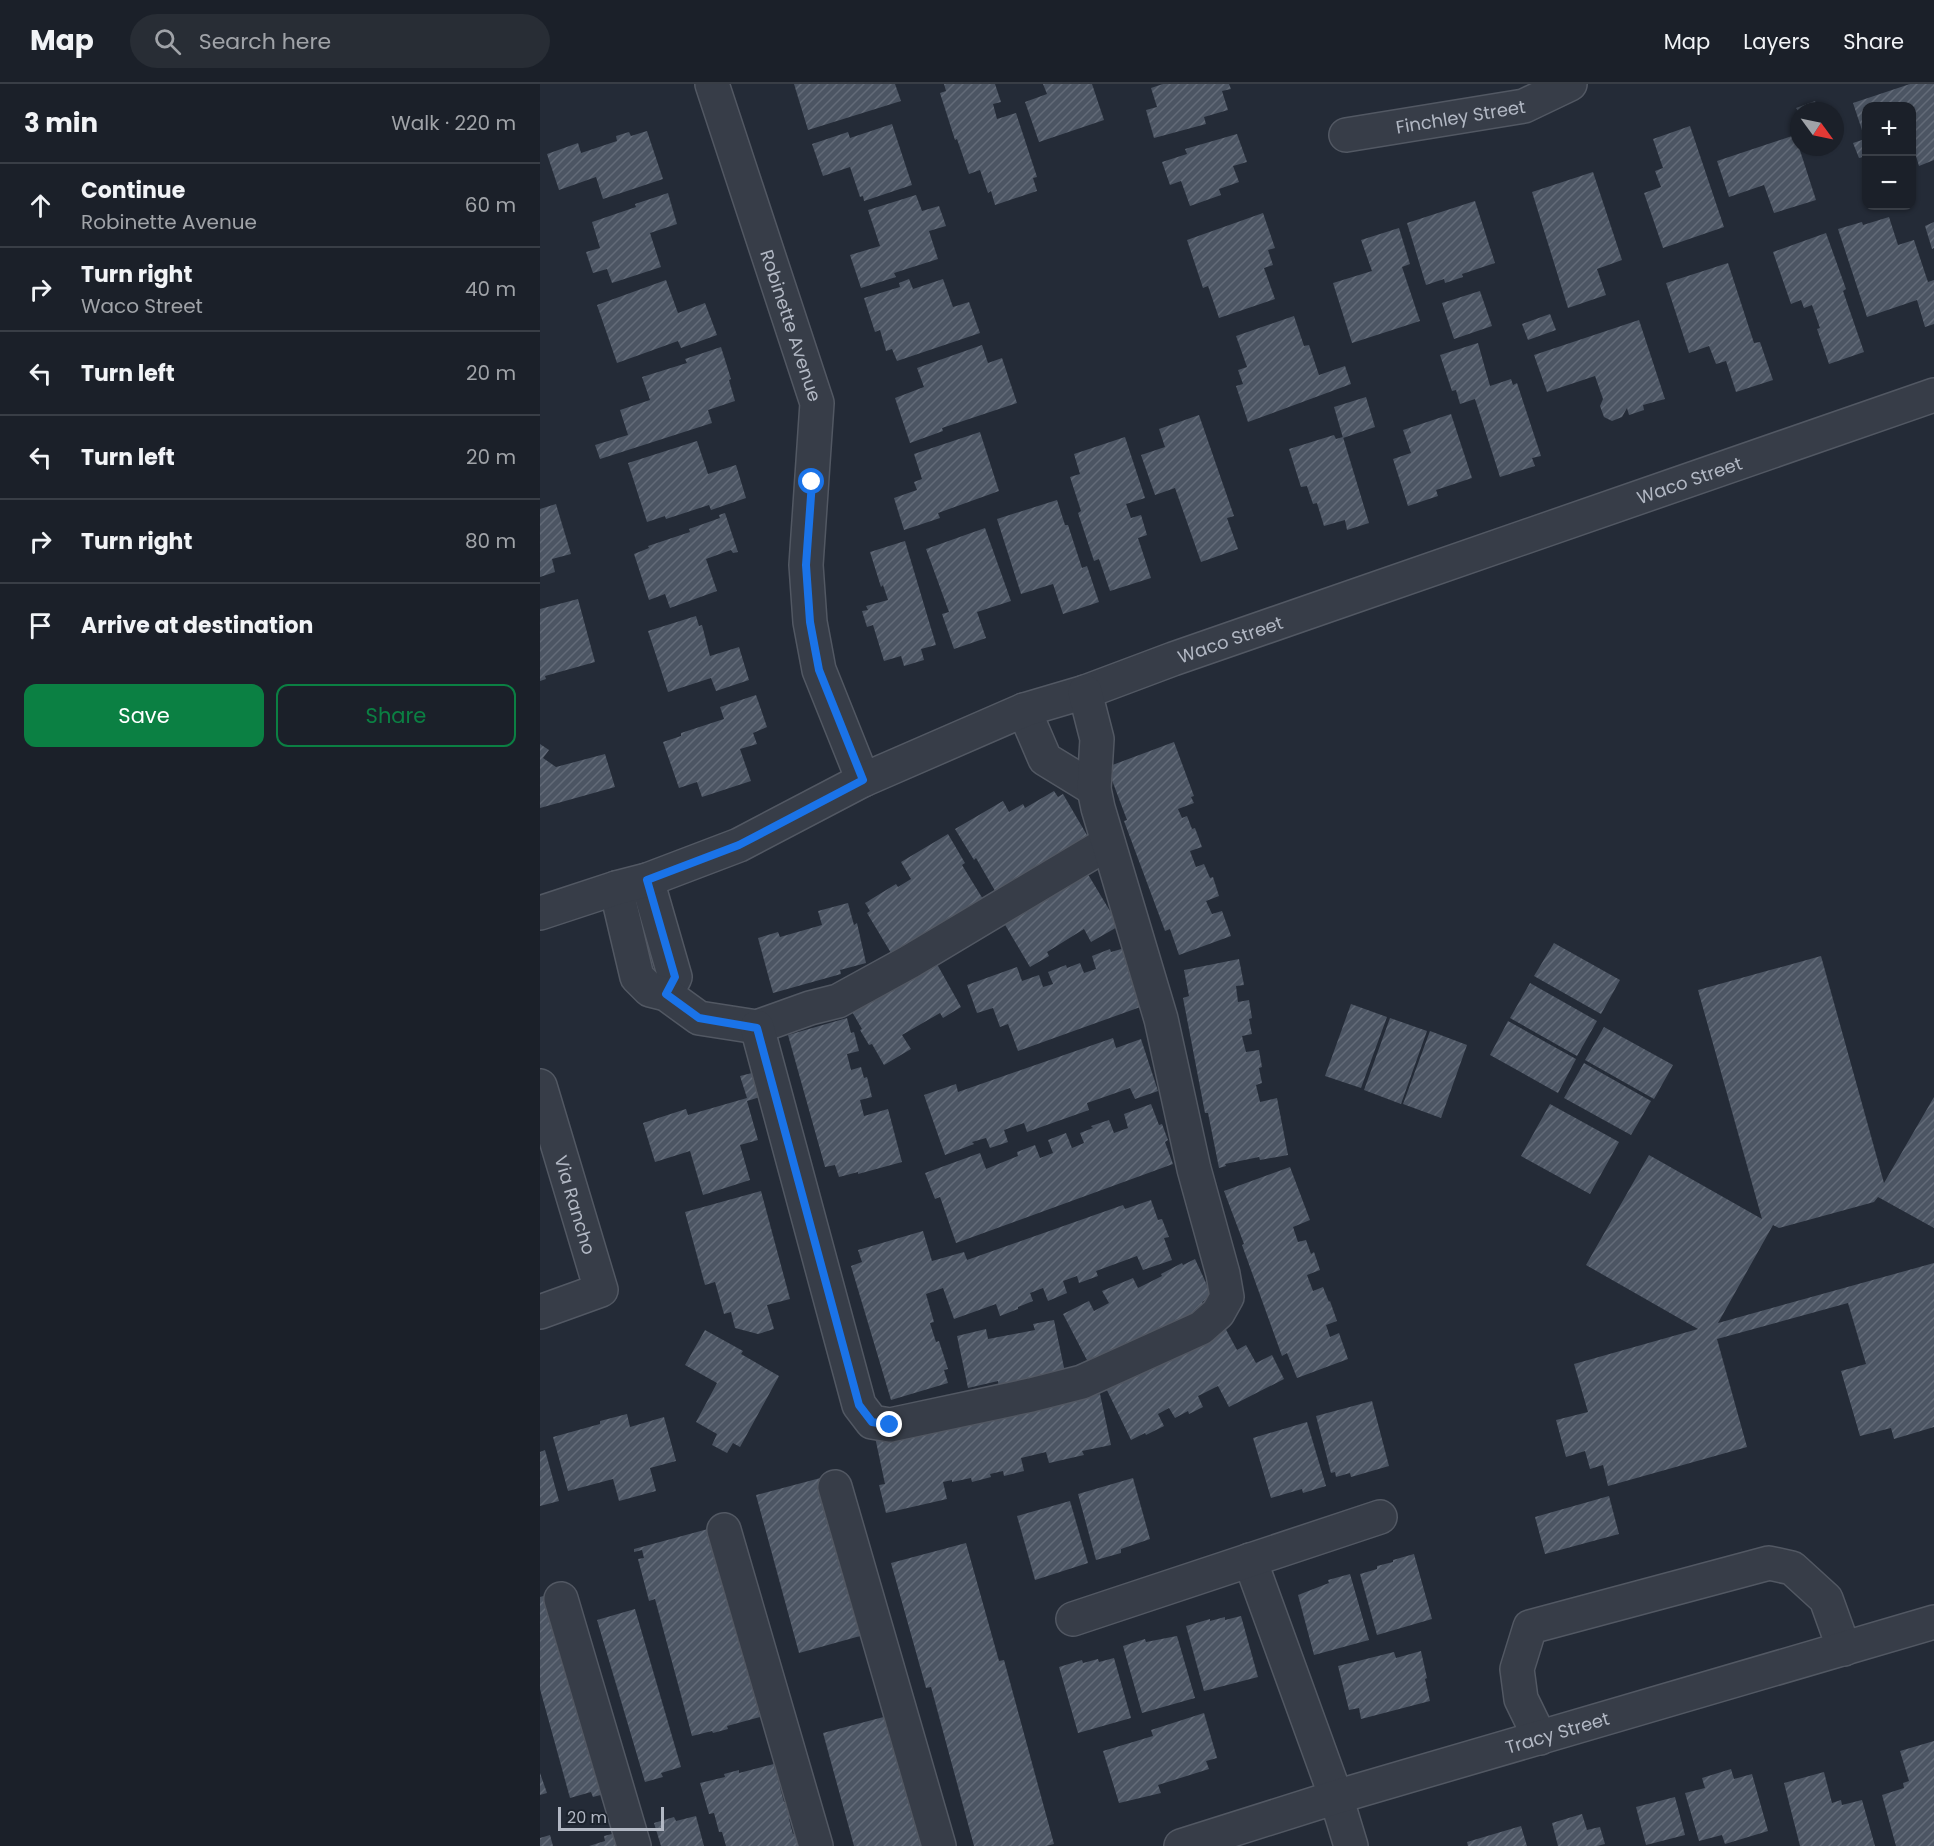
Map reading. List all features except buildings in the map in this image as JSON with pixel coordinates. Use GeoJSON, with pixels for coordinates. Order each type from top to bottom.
{"type":"FeatureCollection","features":[{"type":"Feature","properties":{"kind":"street","name":"Robinette Avenue"},"geometry":{"type":"LineString","coordinates":[[712,84],[817,403],[806,565],[810,622],[819,670],[863,780]]}},
{"type":"Feature","properties":{"kind":"street","name":"Finchley Street"},"geometry":{"type":"LineString","coordinates":[[1346,135],[1524,106],[1570,84]]}},
{"type":"Feature","properties":{"kind":"street","name":"Waco Street"},"geometry":{"type":"LineString","coordinates":[[540,913],[647,880],[739,845],[863,780],[1024,710],[1085,692],[1173,659],[1934,394]]}},
{"type":"Feature","properties":{"kind":"street"},"geometry":{"type":"LineString","coordinates":[[757,1028],[859,1405],[872,1422],[890,1425],[1082,1382],[1202,1328],[1218,1313],[1227,1297],[1223,1274],[1194,1169],[1161,1019],[1094,789],[1097,739],[1085,692]]}},
{"type":"Feature","properties":{"kind":"street"},"geometry":{"type":"LineString","coordinates":[[1024,710],[1045,759],[1094,789]]}},
{"type":"Feature","properties":{"kind":"street"},"geometry":{"type":"LineString","coordinates":[[616,888],[637,977],[651,990],[666,994],[699,1018],[757,1028],[810,1008],[838,1001],[919,956],[1108,843]]}},
{"type":"Feature","properties":{"kind":"street"},"geometry":{"type":"LineString","coordinates":[[647,880],[675,977],[666,994]]}},
{"type":"Feature","properties":{"kind":"street","name":"Via Rancho"},"geometry":{"type":"LineString","coordinates":[[540,1086],[601,1290],[540,1312]]}},
{"type":"Feature","properties":{"kind":"street"},"geometry":{"type":"LineString","coordinates":[[835,1487],[939,1846]]}},
{"type":"Feature","properties":{"kind":"street"},"geometry":{"type":"LineString","coordinates":[[1073,1619],[1380,1517]]}},
{"type":"Feature","properties":{"kind":"street"},"geometry":{"type":"LineString","coordinates":[[724,1530],[816,1846]]}},
{"type":"Feature","properties":{"kind":"street"},"geometry":{"type":"LineString","coordinates":[[1250,1560],[1336,1797],[1351,1846]]}},
{"type":"Feature","properties":{"kind":"street"},"geometry":{"type":"LineString","coordinates":[[1540,1737],[1521,1699],[1517,1669],[1530,1627],[1769,1563],[1792,1568],[1826,1599],[1844,1649]]}},
{"type":"Feature","properties":{"kind":"street"},"geometry":{"type":"LineString","coordinates":[[561,1599],[634,1846]]}},
{"type":"Feature","properties":{"kind":"street","name":"Tracy Street"},"geometry":{"type":"LineString","coordinates":[[1181,1846],[1336,1797],[1934,1622]]}},
{"type":"Feature","properties":{"kind":"route"},"geometry":{"type":"LineString","coordinates":[[812,482],[806,565],[810,622],[819,670],[863,780],[739,845],[647,880],[675,977],[666,994],[699,1018],[757,1028],[859,1405],[872,1422],[890,1425]]}}]}
